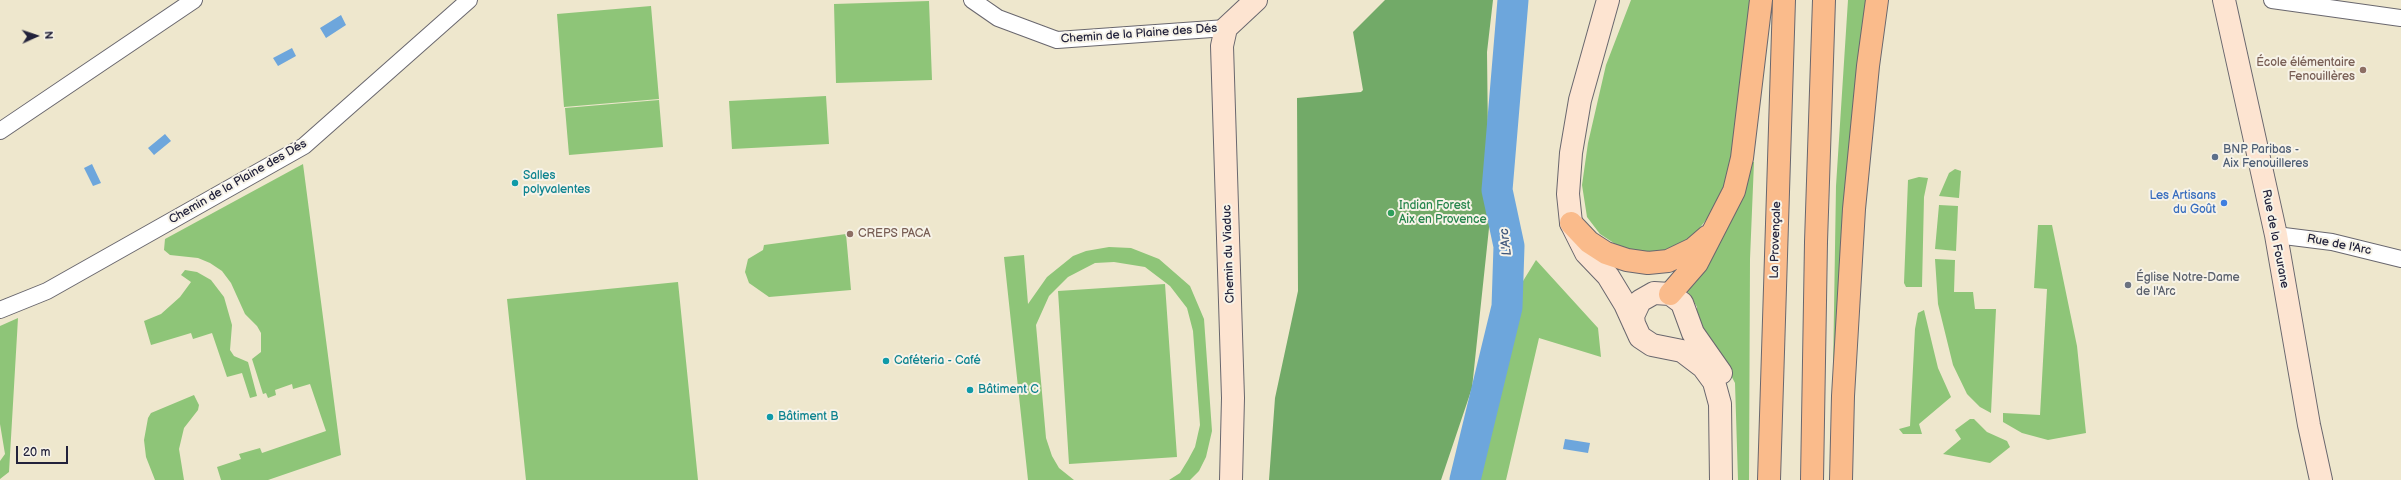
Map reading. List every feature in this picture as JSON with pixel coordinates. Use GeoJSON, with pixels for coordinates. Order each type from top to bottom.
{"type":"FeatureCollection","features":[{"type":"Feature","properties":{"kind":"highway"},"geometry":{"type":"LineString","coordinates":[[1662,293],[1697,263],[1734,191],[1742,158],[1761,0]]}},
{"type":"Feature","properties":{"kind":"highway","name":"La Provençale"},"geometry":{"type":"LineString","coordinates":[[1769,480],[1784,0]]}},
{"type":"Feature","properties":{"kind":"highway"},"geometry":{"type":"LineString","coordinates":[[1812,480],[1815,273],[1824,0]]}},
{"type":"Feature","properties":{"kind":"highway"},"geometry":{"type":"LineString","coordinates":[[1841,480],[1843,396],[1854,209],[1868,66],[1877,0]]}},
{"type":"Feature","properties":{"kind":"highway"},"geometry":{"type":"LineString","coordinates":[[1570,223],[1589,242],[1606,253],[1627,260],[1648,263],[1668,261],[1693,249],[1714,231]]}},
{"type":"Feature","properties":{"kind":"main road","name":"Chemin de la Plaine des Dés"},"geometry":{"type":"LineString","coordinates":[[1226,28],[1256,0]]}},
{"type":"Feature","properties":{"kind":"main road"},"geometry":{"type":"LineString","coordinates":[[1608,0],[1580,100],[1571,153],[1568,194],[1570,223],[1586,253],[1608,276],[1642,338],[1659,346],[1682,351],[1703,367],[1714,382],[1720,404],[1721,480]]}},
{"type":"Feature","properties":{"kind":"main road","name":"Rue de la Fourane"},"geometry":{"type":"LineString","coordinates":[[2226,0],[2276,235],[2309,425],[2321,480]]}},
{"type":"Feature","properties":{"kind":"main road","name":"Chemin du Viaduc"},"geometry":{"type":"LineString","coordinates":[[1226,28],[1222,46],[1233,398],[1231,480]]}},
{"type":"Feature","properties":{"kind":"main road"},"geometry":{"type":"LineString","coordinates":[[1608,276],[1662,293],[1682,303],[1693,333],[1726,382],[1731,402],[1733,480]]}},
{"type":"Feature","properties":{"kind":"main road"},"geometry":{"type":"LineString","coordinates":[[1634,324],[1633,316],[1640,301],[1662,293]]}},
{"type":"Feature","properties":{"kind":"main road"},"geometry":{"type":"LineString","coordinates":[[1659,346],[1668,344],[1679,338],[1684,332],[1687,317]]}},
{"type":"Feature","properties":{"kind":"street"},"geometry":{"type":"LineString","coordinates":[[0,131],[194,0]]}},
{"type":"Feature","properties":{"kind":"street","name":"Chemin de la Plaine des Dés"},"geometry":{"type":"LineString","coordinates":[[0,310],[46,291],[304,146],[469,0]]}},
{"type":"Feature","properties":{"kind":"street","name":"Chemin de la Plaine des Dés"},"geometry":{"type":"LineString","coordinates":[[972,0],[998,18],[1057,40],[1226,28]]}},
{"type":"Feature","properties":{"kind":"street"},"geometry":{"type":"LineString","coordinates":[[2272,0],[2401,18]]}},
{"type":"Feature","properties":{"kind":"street","name":"Rue de l'Arc"},"geometry":{"type":"LineString","coordinates":[[2276,235],[2332,242],[2401,259]]}},
{"type":"Feature","properties":{"kind":"green space","name":"Indian Forest Aix en Provence"},"geometry":{"type":"Polygon","coordinates":[[[1385,0],[1493,0],[1487,52],[1489,228],[1472,388],[1441,480],[1269,480],[1275,398],[1298,291],[1297,98],[1361,92],[1363,90],[1353,32],[1385,0]]]}},
{"type":"Feature","properties":{"kind":"green space"},"geometry":{"type":"Polygon","coordinates":[[[1631,0],[1751,0],[1735,153],[1718,205],[1690,240],[1659,253],[1623,249],[1600,234],[1587,217],[1582,185],[1588,143],[1606,65],[1631,0]]]}},
{"type":"Feature","properties":{"kind":"green space"},"geometry":{"type":"Polygon","coordinates":[[[1848,0],[1870,0],[1833,372],[1836,186],[1848,0]]]}},
{"type":"Feature","properties":{"kind":"green space"},"geometry":{"type":"Polygon","coordinates":[[[929,1],[932,80],[836,83],[834,4],[929,1]]]}},
{"type":"Feature","properties":{"kind":"green space"},"geometry":{"type":"Polygon","coordinates":[[[651,6],[659,99],[564,107],[557,14],[651,6]]]}},
{"type":"Feature","properties":{"kind":"green space"},"geometry":{"type":"Polygon","coordinates":[[[826,96],[829,144],[732,149],[729,101],[826,96]]]}},
{"type":"Feature","properties":{"kind":"green space"},"geometry":{"type":"Polygon","coordinates":[[[659,100],[663,147],[569,155],[565,108],[659,100]]]}},
{"type":"Feature","properties":{"kind":"green space"},"geometry":{"type":"Polygon","coordinates":[[[1751,161],[1754,162],[1750,259],[1749,480],[1738,480],[1735,383],[1721,356],[1697,320],[1697,307],[1686,289],[1751,161]]]}},
{"type":"Feature","properties":{"kind":"green space"},"geometry":{"type":"Polygon","coordinates":[[[303,164],[341,455],[268,480],[221,480],[217,467],[241,459],[239,454],[260,448],[262,453],[326,431],[310,384],[293,389],[292,384],[275,390],[276,395],[268,398],[266,393],[263,394],[252,359],[261,352],[261,333],[257,326],[245,314],[231,283],[222,271],[210,263],[198,258],[170,255],[164,250],[165,239],[303,164]]]}},
{"type":"Feature","properties":{"kind":"green space"},"geometry":{"type":"Polygon","coordinates":[[[1955,169],[1961,171],[1959,198],[1939,196],[1949,173],[1955,169]]]}},
{"type":"Feature","properties":{"kind":"green space"},"geometry":{"type":"Polygon","coordinates":[[[1919,177],[1928,178],[1924,197],[1922,287],[1906,287],[1904,283],[1908,180],[1919,177]]]}},
{"type":"Feature","properties":{"kind":"green space"},"geometry":{"type":"Polygon","coordinates":[[[1939,205],[1958,206],[1956,251],[1935,249],[1939,205]]]}},
{"type":"Feature","properties":{"kind":"green space"},"geometry":{"type":"Polygon","coordinates":[[[2038,225],[2052,225],[2077,346],[2086,433],[2048,440],[2022,433],[2003,422],[2003,413],[2040,415],[2047,289],[2034,288],[2038,225]]]}},
{"type":"Feature","properties":{"kind":"green space"},"geometry":{"type":"Polygon","coordinates":[[[846,234],[851,290],[769,297],[749,283],[745,272],[748,259],[763,250],[764,245],[846,234]]]}},
{"type":"Feature","properties":{"kind":"green space"},"geometry":{"type":"Polygon","coordinates":[[[1109,247],[1131,248],[1159,259],[1190,286],[1204,319],[1212,431],[1206,457],[1199,471],[1190,480],[1169,480],[1180,473],[1188,460],[1195,447],[1200,425],[1193,331],[1187,308],[1170,286],[1145,267],[1114,262],[1095,263],[1068,277],[1049,296],[1036,325],[1046,438],[1052,456],[1059,468],[1074,480],[1028,480],[1004,257],[1024,255],[1028,304],[1047,277],[1073,256],[1086,251],[1109,247]]]}},
{"type":"Feature","properties":{"kind":"green space"},"geometry":{"type":"Polygon","coordinates":[[[1935,259],[1955,260],[1954,292],[1973,292],[1975,309],[1996,309],[1991,413],[1980,407],[1967,394],[1953,365],[1938,304],[1935,259]]]}},
{"type":"Feature","properties":{"kind":"green space"},"geometry":{"type":"Polygon","coordinates":[[[1536,260],[1598,328],[1601,357],[1539,338],[1506,480],[1463,480],[1507,307],[1536,260]]]}},
{"type":"Feature","properties":{"kind":"green space"},"geometry":{"type":"Polygon","coordinates":[[[185,270],[197,272],[211,280],[224,297],[232,325],[230,350],[234,356],[248,362],[257,396],[250,398],[242,373],[227,377],[212,333],[193,339],[191,333],[151,345],[144,321],[161,314],[180,297],[191,282],[181,275],[185,270]]]}},
{"type":"Feature","properties":{"kind":"green space"},"geometry":{"type":"Polygon","coordinates":[[[678,282],[698,480],[526,480],[507,299],[678,282]]]}},
{"type":"Feature","properties":{"kind":"green space"},"geometry":{"type":"Polygon","coordinates":[[[1165,284],[1177,457],[1069,464],[1058,291],[1165,284]]]}},
{"type":"Feature","properties":{"kind":"green space"},"geometry":{"type":"Polygon","coordinates":[[[1924,310],[1938,368],[1951,397],[1919,424],[1922,434],[1903,434],[1899,429],[1910,426],[1915,329],[1918,313],[1924,310]]]}},
{"type":"Feature","properties":{"kind":"green space"},"geometry":{"type":"Polygon","coordinates":[[[18,318],[9,472],[0,479],[0,461],[5,454],[0,424],[0,326],[18,318]]]}},
{"type":"Feature","properties":{"kind":"green space"},"geometry":{"type":"Polygon","coordinates":[[[194,395],[199,405],[198,410],[184,428],[179,449],[184,480],[155,480],[146,457],[144,440],[148,418],[151,413],[194,395]]]}},
{"type":"Feature","properties":{"kind":"green space"},"geometry":{"type":"Polygon","coordinates":[[[1970,419],[1974,419],[1987,432],[2007,441],[2010,447],[1990,463],[1943,454],[1961,439],[1955,430],[1970,419]]]}},
{"type":"Feature","properties":{"kind":"water"},"geometry":{"type":"Polygon","coordinates":[[[341,15],[346,25],[326,38],[320,28],[341,15]]]}},
{"type":"Feature","properties":{"kind":"water"},"geometry":{"type":"Polygon","coordinates":[[[292,48],[296,56],[278,66],[273,58],[292,48]]]}},
{"type":"Feature","properties":{"kind":"water"},"geometry":{"type":"Polygon","coordinates":[[[165,134],[171,141],[154,155],[148,148],[165,134]]]}},
{"type":"Feature","properties":{"kind":"water"},"geometry":{"type":"Polygon","coordinates":[[[92,164],[101,183],[93,186],[84,168],[92,164]]]}},
{"type":"Feature","properties":{"kind":"water"},"geometry":{"type":"Polygon","coordinates":[[[1565,439],[1590,443],[1588,453],[1563,449],[1565,439]]]}},
{"type":"Feature","properties":{"kind":"waterway","name":"L'Arc"},"geometry":{"type":"LineString","coordinates":[[1465,480],[1507,307],[1509,246],[1497,190],[1513,0]]}},
{"type":"Feature","properties":{"kind":"place","name":"École élémentaire Fenouillères"},"geometry":{"type":"Point","coordinates":[2363,70]}},
{"type":"Feature","properties":{"kind":"place","name":"BNP Paribas - Aix Fenouilleres"},"geometry":{"type":"Point","coordinates":[2215,157]}},
{"type":"Feature","properties":{"kind":"place","name":"Salles polyvalentes"},"geometry":{"type":"Point","coordinates":[515,183]}},
{"type":"Feature","properties":{"kind":"place","name":"Les Artisans du Goût"},"geometry":{"type":"Point","coordinates":[2224,203]}},
{"type":"Feature","properties":{"kind":"place","name":"Indian Forest Aix en Provence"},"geometry":{"type":"Point","coordinates":[1391,213]}},
{"type":"Feature","properties":{"kind":"place","name":"CREPS PACA"},"geometry":{"type":"Point","coordinates":[850,234]}},
{"type":"Feature","properties":{"kind":"place","name":"Église Notre-Dame de l'Arc"},"geometry":{"type":"Point","coordinates":[2128,285]}},
{"type":"Feature","properties":{"kind":"place","name":"Caféteria - Café"},"geometry":{"type":"Point","coordinates":[886,361]}},
{"type":"Feature","properties":{"kind":"place","name":"Bâtiment C"},"geometry":{"type":"Point","coordinates":[970,390]}},
{"type":"Feature","properties":{"kind":"place","name":"Bâtiment B"},"geometry":{"type":"Point","coordinates":[770,417]}}]}
